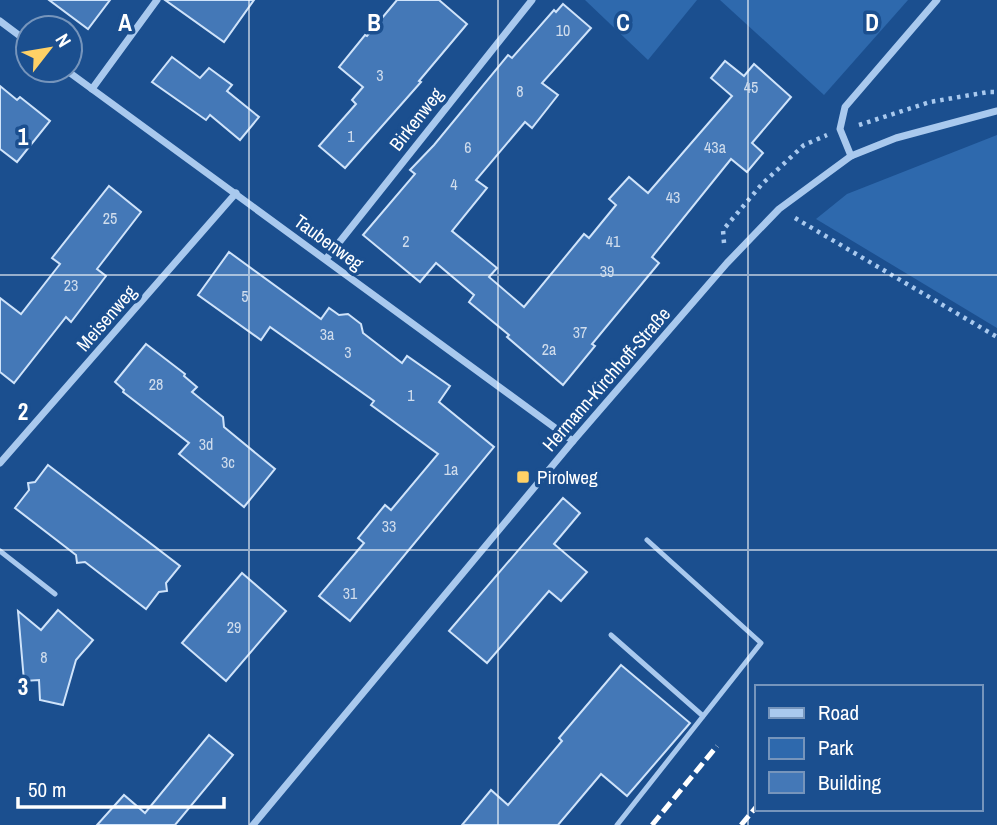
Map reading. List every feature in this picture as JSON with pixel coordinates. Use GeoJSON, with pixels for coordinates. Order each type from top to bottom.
{"type":"FeatureCollection","features":[{"type":"Feature","properties":{"kind":"street"},"geometry":{"type":"LineString","coordinates":[[92,89],[157,0]]}},
{"type":"Feature","properties":{"kind":"street","name":"Birkenweg"},"geometry":{"type":"LineString","coordinates":[[326,258],[531,0]]}},
{"type":"Feature","properties":{"kind":"street"},"geometry":{"type":"LineString","coordinates":[[850,156],[840,129],[845,107],[937,0]]}},
{"type":"Feature","properties":{"kind":"street","name":"Taubenweg"},"geometry":{"type":"LineString","coordinates":[[84,83],[573,440]]}},
{"type":"Feature","properties":{"kind":"street","name":"Hermann-Kirchhoff-Straße"},"geometry":{"type":"LineString","coordinates":[[253,825],[573,440],[727,263],[779,209],[850,156],[897,138],[997,111]]}},
{"type":"Feature","properties":{"kind":"street","name":"Meisenweg"},"geometry":{"type":"LineString","coordinates":[[0,463],[236,193]]}},
{"type":"Feature","properties":{"kind":"lane"},"geometry":{"type":"LineString","coordinates":[[617,825],[761,643],[647,540]]}},
{"type":"Feature","properties":{"kind":"lane"},"geometry":{"type":"LineString","coordinates":[[0,551],[55,594]]}},
{"type":"Feature","properties":{"kind":"lane"},"geometry":{"type":"LineString","coordinates":[[611,635],[703,716]]}},
{"type":"Feature","properties":{"kind":"path"},"geometry":{"type":"LineString","coordinates":[[779,209],[997,337]]}},
{"type":"Feature","properties":{"kind":"green space"},"geometry":{"type":"Polygon","coordinates":[[[585,0],[697,0],[648,60],[585,0]]]}},
{"type":"Feature","properties":{"kind":"green space"},"geometry":{"type":"Polygon","coordinates":[[[720,0],[908,0],[824,95],[720,0]]]}},
{"type":"Feature","properties":{"kind":"green space"},"geometry":{"type":"Polygon","coordinates":[[[997,135],[997,328],[816,219],[847,194],[997,135]]]}},
{"type":"Feature","properties":{"kind":"building"},"geometry":{"type":"Polygon","coordinates":[[[49,0],[110,0],[88,29],[84,26],[84,14],[68,14],[49,0]]]}},
{"type":"Feature","properties":{"kind":"building"},"geometry":{"type":"Polygon","coordinates":[[[165,0],[254,0],[224,42],[165,0]]]}},
{"type":"Feature","properties":{"kind":"building"},"geometry":{"type":"Polygon","coordinates":[[[397,0],[439,0],[467,24],[419,81],[421,82],[345,168],[319,146],[356,104],[352,100],[363,87],[339,67],[397,0]]]}},
{"type":"Feature","properties":{"kind":"building"},"geometry":{"type":"Polygon","coordinates":[[[563,4],[591,28],[542,83],[558,95],[532,128],[525,122],[476,180],[487,188],[452,231],[497,268],[489,277],[524,307],[584,234],[589,238],[616,205],[609,199],[629,177],[648,193],[732,96],[711,78],[725,61],[744,76],[754,64],[791,97],[752,143],[763,153],[747,172],[731,159],[652,257],[659,263],[592,344],[595,346],[563,385],[469,302],[474,295],[436,263],[420,282],[363,235],[415,174],[410,170],[508,55],[512,58],[554,10],[556,12],[563,4]]]}},
{"type":"Feature","properties":{"kind":"building"},"geometry":{"type":"Polygon","coordinates":[[[172,57],[200,78],[209,68],[232,85],[227,91],[259,117],[240,140],[210,115],[206,120],[152,82],[172,57]]]}},
{"type":"Feature","properties":{"kind":"building"},"geometry":{"type":"Polygon","coordinates":[[[0,86],[17,100],[20,97],[50,121],[17,162],[0,149],[0,86]]]}},
{"type":"Feature","properties":{"kind":"building"},"geometry":{"type":"Polygon","coordinates":[[[109,186],[141,212],[97,269],[106,276],[71,322],[66,317],[14,383],[0,372],[0,298],[21,314],[60,264],[52,258],[109,186]]]}},
{"type":"Feature","properties":{"kind":"building"},"geometry":{"type":"Polygon","coordinates":[[[229,252],[321,319],[329,308],[339,315],[348,314],[361,324],[363,333],[402,363],[407,356],[450,386],[439,402],[494,447],[350,621],[319,596],[364,543],[358,538],[385,505],[391,510],[438,454],[371,405],[374,401],[270,327],[261,340],[198,295],[229,252]]]}},
{"type":"Feature","properties":{"kind":"building"},"geometry":{"type":"Polygon","coordinates":[[[146,344],[185,374],[197,387],[192,392],[223,417],[224,427],[275,469],[244,507],[179,454],[189,443],[123,392],[115,382],[146,344]]]}},
{"type":"Feature","properties":{"kind":"building"},"geometry":{"type":"Polygon","coordinates":[[[48,465],[180,566],[166,583],[167,591],[159,592],[146,609],[85,562],[77,563],[76,555],[15,508],[29,490],[28,483],[35,482],[48,465]]]}},
{"type":"Feature","properties":{"kind":"building"},"geometry":{"type":"Polygon","coordinates":[[[563,498],[580,513],[554,544],[587,572],[561,601],[549,591],[487,663],[449,631],[563,498]]]}},
{"type":"Feature","properties":{"kind":"building"},"geometry":{"type":"Polygon","coordinates":[[[242,573],[286,611],[226,681],[182,643],[242,573]]]}},
{"type":"Feature","properties":{"kind":"building"},"geometry":{"type":"Polygon","coordinates":[[[58,610],[93,640],[76,660],[63,705],[40,700],[39,680],[24,681],[18,611],[41,630],[58,610]]]}},
{"type":"Feature","properties":{"kind":"building"},"geometry":{"type":"Polygon","coordinates":[[[621,665],[690,723],[627,796],[601,774],[558,825],[462,825],[491,790],[508,805],[562,741],[559,738],[621,665]]]}},
{"type":"Feature","properties":{"kind":"building"},"geometry":{"type":"Polygon","coordinates":[[[209,735],[233,755],[175,825],[97,825],[124,795],[145,813],[209,735]]]}},
{"type":"Feature","properties":{"kind":"railway"},"geometry":{"type":"LineString","coordinates":[[652,825],[717,746]]}},
{"type":"Feature","properties":{"kind":"railway"},"geometry":{"type":"LineString","coordinates":[[741,825],[755,808]]}},
{"type":"Feature","properties":{"kind":"place","name":"Pirolweg"},"geometry":{"type":"Point","coordinates":[523,477]}}]}
